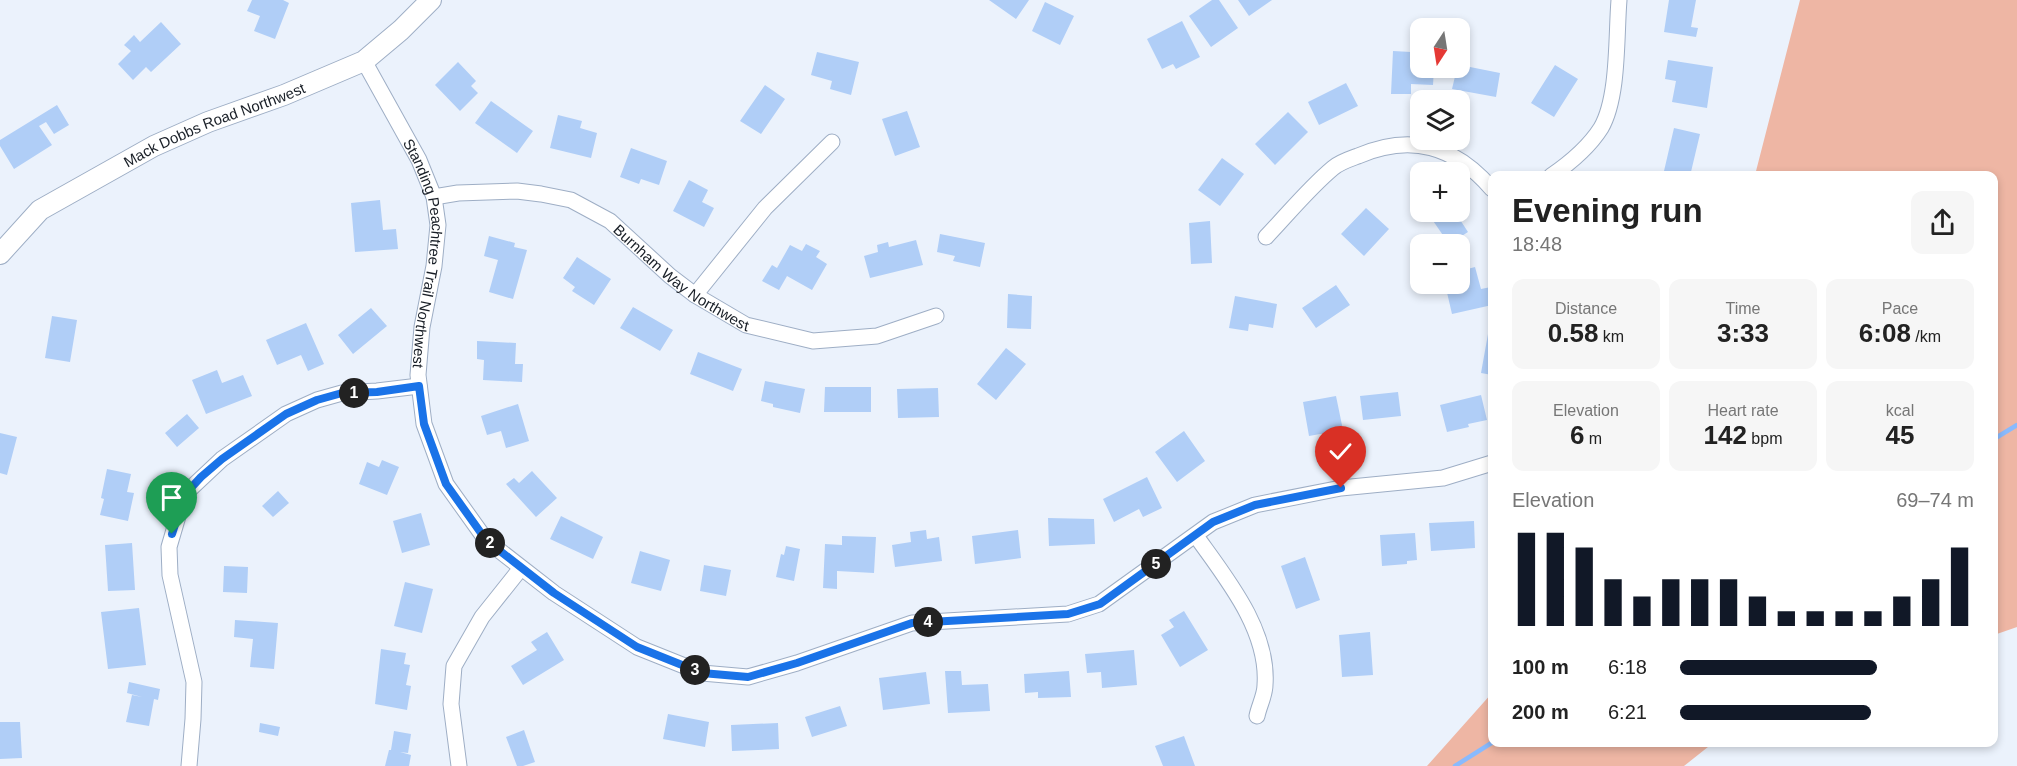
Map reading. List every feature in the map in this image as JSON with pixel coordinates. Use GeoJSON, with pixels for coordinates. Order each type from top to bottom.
{"type":"FeatureCollection","features":[{"type":"Feature","properties":{"kind":"street","name":"Mack Dobbs Road Northwest"},"geometry":{"type":"LineString","coordinates":[[0,254],[40,210],[154,146],[208,122],[284,95],[364,61],[401,30],[431,0]]}},
{"type":"Feature","properties":{"kind":"street"},"geometry":{"type":"LineString","coordinates":[[1557,171],[1592,141],[1608,112],[1614,81],[1619,0]]}},
{"type":"Feature","properties":{"kind":"street","name":"Standing Peachtree Trail Northwest"},"geometry":{"type":"LineString","coordinates":[[364,61],[419,160],[434,197],[438,225],[434,266],[419,353],[419,386],[424,424],[446,484],[486,540],[554,593],[637,647],[702,673],[748,677],[797,663],[912,623],[1068,614],[1100,604],[1213,522],[1255,505],[1341,488],[1443,478],[1488,464]]}},
{"type":"Feature","properties":{"kind":"street"},"geometry":{"type":"LineString","coordinates":[[695,295],[765,208],[832,142]]}},
{"type":"Feature","properties":{"kind":"street"},"geometry":{"type":"LineString","coordinates":[[1266,237],[1335,166],[1377,148],[1417,143],[1448,153],[1480,175],[1488,184]]}},
{"type":"Feature","properties":{"kind":"street","name":"Burnham Way Northwest"},"geometry":{"type":"LineString","coordinates":[[434,197],[458,193],[517,192],[572,200],[610,221],[670,276],[695,295],[746,325],[813,341],[877,336],[936,316]]}},
{"type":"Feature","properties":{"kind":"street"},"geometry":{"type":"LineString","coordinates":[[189,766],[194,682],[170,574],[169,547],[181,506],[189,490],[222,459],[286,414],[317,400],[342,393],[377,392],[419,386]]}},
{"type":"Feature","properties":{"kind":"street"},"geometry":{"type":"LineString","coordinates":[[1196,536],[1236,592],[1263,650],[1265,686],[1257,716]]}},
{"type":"Feature","properties":{"kind":"street"},"geometry":{"type":"LineString","coordinates":[[459,766],[451,704],[454,666],[482,617],[522,568]]}},
{"type":"Feature","properties":{"kind":"shaded area"},"geometry":{"type":"Polygon","coordinates":[[[1800,0],[2017,0],[2017,627],[1998,634],[1998,171],[1756,171],[1800,0]]]}},
{"type":"Feature","properties":{"kind":"shaded area"},"geometry":{"type":"Polygon","coordinates":[[[1488,697],[1488,747],[1708,747],[1684,766],[1427,766],[1488,697]]]}},
{"type":"Feature","properties":{"kind":"building"},"geometry":{"type":"Polygon","coordinates":[[[252,0],[283,0],[289,3],[275,39],[254,31],[260,16],[247,11],[252,0]]]}},
{"type":"Feature","properties":{"kind":"building"},"geometry":{"type":"Polygon","coordinates":[[[989,0],[1029,0],[1016,19],[989,0]]]}},
{"type":"Feature","properties":{"kind":"building"},"geometry":{"type":"Polygon","coordinates":[[[1212,0],[1219,0],[1238,28],[1211,47],[1189,16],[1212,0]]]}},
{"type":"Feature","properties":{"kind":"building"},"geometry":{"type":"Polygon","coordinates":[[[1238,0],[1272,0],[1249,16],[1238,0]]]}},
{"type":"Feature","properties":{"kind":"building"},"geometry":{"type":"Polygon","coordinates":[[[1669,0],[1696,0],[1691,27],[1698,28],[1696,37],[1664,32],[1669,0]]]}},
{"type":"Feature","properties":{"kind":"building"},"geometry":{"type":"Polygon","coordinates":[[[1045,2],[1074,16],[1060,45],[1032,31],[1045,2]]]}},
{"type":"Feature","properties":{"kind":"building"},"geometry":{"type":"Polygon","coordinates":[[[1182,21],[1200,57],[1176,69],[1173,64],[1162,69],[1147,39],[1182,21]]]}},
{"type":"Feature","properties":{"kind":"building"},"geometry":{"type":"Polygon","coordinates":[[[161,22],[181,44],[151,72],[146,67],[133,80],[118,64],[131,51],[124,45],[134,35],[140,42],[161,22]]]}},
{"type":"Feature","properties":{"kind":"building"},"geometry":{"type":"Polygon","coordinates":[[[1393,51],[1410,52],[1410,78],[1433,78],[1433,85],[1411,84],[1410,94],[1391,94],[1393,51]]]}},
{"type":"Feature","properties":{"kind":"building"},"geometry":{"type":"Polygon","coordinates":[[[817,52],[859,62],[851,95],[830,89],[832,81],[811,75],[817,52]]]}},
{"type":"Feature","properties":{"kind":"building"},"geometry":{"type":"Polygon","coordinates":[[[1668,60],[1713,67],[1707,108],[1672,102],[1676,81],[1665,79],[1668,60]]]}},
{"type":"Feature","properties":{"kind":"building"},"geometry":{"type":"Polygon","coordinates":[[[458,62],[476,81],[471,86],[478,93],[460,111],[435,85],[458,62]]]}},
{"type":"Feature","properties":{"kind":"building"},"geometry":{"type":"Polygon","coordinates":[[[1555,65],[1578,79],[1554,117],[1531,103],[1555,65]]]}},
{"type":"Feature","properties":{"kind":"building"},"geometry":{"type":"Polygon","coordinates":[[[1470,67],[1500,73],[1496,97],[1470,92],[1470,90],[1452,89],[1455,78],[1470,78],[1470,67]]]}},
{"type":"Feature","properties":{"kind":"building"},"geometry":{"type":"Polygon","coordinates":[[[1346,83],[1358,106],[1319,125],[1308,102],[1346,83]]]}},
{"type":"Feature","properties":{"kind":"building"},"geometry":{"type":"Polygon","coordinates":[[[765,85],[785,99],[761,134],[740,121],[765,85]]]}},
{"type":"Feature","properties":{"kind":"building"},"geometry":{"type":"Polygon","coordinates":[[[491,101],[533,131],[517,153],[475,123],[491,101]]]}},
{"type":"Feature","properties":{"kind":"building"},"geometry":{"type":"Polygon","coordinates":[[[57,105],[69,125],[54,134],[46,122],[39,126],[52,145],[14,169],[0,146],[0,140],[57,105]]]}},
{"type":"Feature","properties":{"kind":"building"},"geometry":{"type":"Polygon","coordinates":[[[907,111],[920,147],[895,156],[882,119],[907,111]]]}},
{"type":"Feature","properties":{"kind":"building"},"geometry":{"type":"Polygon","coordinates":[[[1288,112],[1308,132],[1275,165],[1255,144],[1288,112]]]}},
{"type":"Feature","properties":{"kind":"building"},"geometry":{"type":"Polygon","coordinates":[[[558,115],[582,121],[580,128],[597,133],[591,158],[550,148],[558,115]]]}},
{"type":"Feature","properties":{"kind":"building"},"geometry":{"type":"Polygon","coordinates":[[[1674,128],[1700,134],[1691,171],[1664,171],[1674,128]]]}},
{"type":"Feature","properties":{"kind":"building"},"geometry":{"type":"Polygon","coordinates":[[[631,148],[667,161],[659,185],[641,179],[639,184],[620,177],[631,148]]]}},
{"type":"Feature","properties":{"kind":"building"},"geometry":{"type":"Polygon","coordinates":[[[1222,158],[1244,174],[1220,206],[1198,190],[1222,158]]]}},
{"type":"Feature","properties":{"kind":"building"},"geometry":{"type":"Polygon","coordinates":[[[689,180],[708,190],[702,202],[714,208],[704,227],[673,211],[689,180]]]}},
{"type":"Feature","properties":{"kind":"building"},"geometry":{"type":"Polygon","coordinates":[[[380,200],[383,230],[396,229],[398,249],[355,252],[351,203],[380,200]]]}},
{"type":"Feature","properties":{"kind":"building"},"geometry":{"type":"Polygon","coordinates":[[[1366,208],[1389,229],[1364,256],[1341,234],[1366,208]]]}},
{"type":"Feature","properties":{"kind":"building"},"geometry":{"type":"Polygon","coordinates":[[[1210,221],[1212,263],[1191,264],[1189,223],[1210,221]]]}},
{"type":"Feature","properties":{"kind":"building"},"geometry":{"type":"Polygon","coordinates":[[[1434,222],[1462,222],[1468,232],[1465,234],[1442,234],[1434,222]]]}},
{"type":"Feature","properties":{"kind":"building"},"geometry":{"type":"Polygon","coordinates":[[[940,234],[985,243],[980,267],[953,261],[955,256],[937,252],[940,234]]]}},
{"type":"Feature","properties":{"kind":"building"},"geometry":{"type":"Polygon","coordinates":[[[489,236],[515,243],[514,247],[527,250],[513,299],[489,292],[498,260],[484,256],[489,236]]]}},
{"type":"Feature","properties":{"kind":"building"},"geometry":{"type":"Polygon","coordinates":[[[916,240],[923,265],[870,278],[864,256],[878,252],[877,245],[888,242],[889,247],[916,240]]]}},
{"type":"Feature","properties":{"kind":"building"},"geometry":{"type":"Polygon","coordinates":[[[806,244],[820,251],[816,257],[827,264],[812,290],[787,276],[779,290],[762,281],[772,265],[777,268],[790,245],[802,251],[806,244]]]}},
{"type":"Feature","properties":{"kind":"building"},"geometry":{"type":"Polygon","coordinates":[[[577,257],[611,279],[594,305],[572,291],[575,287],[563,278],[577,257]]]}},
{"type":"Feature","properties":{"kind":"building"},"geometry":{"type":"Polygon","coordinates":[[[1475,267],[1481,289],[1488,288],[1488,306],[1452,314],[1447,294],[1470,294],[1470,268],[1475,267]]]}},
{"type":"Feature","properties":{"kind":"building"},"geometry":{"type":"Polygon","coordinates":[[[1336,285],[1350,305],[1316,328],[1302,308],[1336,285]]]}},
{"type":"Feature","properties":{"kind":"building"},"geometry":{"type":"Polygon","coordinates":[[[1008,294],[1032,296],[1031,329],[1007,328],[1008,294]]]}},
{"type":"Feature","properties":{"kind":"building"},"geometry":{"type":"Polygon","coordinates":[[[1235,296],[1277,304],[1273,328],[1249,324],[1248,331],[1229,328],[1235,296]]]}},
{"type":"Feature","properties":{"kind":"building"},"geometry":{"type":"Polygon","coordinates":[[[633,307],[673,330],[660,351],[620,328],[633,307]]]}},
{"type":"Feature","properties":{"kind":"building"},"geometry":{"type":"Polygon","coordinates":[[[371,308],[387,326],[353,354],[338,335],[371,308]]]}},
{"type":"Feature","properties":{"kind":"building"},"geometry":{"type":"Polygon","coordinates":[[[52,316],[77,320],[70,362],[45,358],[52,316]]]}},
{"type":"Feature","properties":{"kind":"building"},"geometry":{"type":"Polygon","coordinates":[[[306,323],[324,364],[308,371],[301,355],[277,365],[266,340],[306,323]]]}},
{"type":"Feature","properties":{"kind":"building"},"geometry":{"type":"Polygon","coordinates":[[[1488,334],[1488,374],[1481,373],[1488,334]]]}},
{"type":"Feature","properties":{"kind":"building"},"geometry":{"type":"Polygon","coordinates":[[[477,341],[516,343],[515,364],[523,364],[522,382],[483,380],[484,360],[477,359],[477,341]]]}},
{"type":"Feature","properties":{"kind":"building"},"geometry":{"type":"Polygon","coordinates":[[[1006,348],[1026,364],[996,400],[977,384],[1006,348]]]}},
{"type":"Feature","properties":{"kind":"building"},"geometry":{"type":"Polygon","coordinates":[[[698,352],[742,369],[733,391],[690,374],[698,352]]]}},
{"type":"Feature","properties":{"kind":"building"},"geometry":{"type":"Polygon","coordinates":[[[217,370],[222,383],[243,375],[252,396],[206,414],[192,380],[217,370]]]}},
{"type":"Feature","properties":{"kind":"building"},"geometry":{"type":"Polygon","coordinates":[[[765,381],[805,389],[800,413],[773,407],[773,404],[761,401],[765,381]]]}},
{"type":"Feature","properties":{"kind":"building"},"geometry":{"type":"Polygon","coordinates":[[[825,387],[871,387],[871,412],[824,412],[825,387]]]}},
{"type":"Feature","properties":{"kind":"building"},"geometry":{"type":"Polygon","coordinates":[[[938,388],[939,417],[898,418],[897,389],[938,388]]]}},
{"type":"Feature","properties":{"kind":"building"},"geometry":{"type":"Polygon","coordinates":[[[1398,392],[1401,416],[1363,420],[1360,396],[1398,392]]]}},
{"type":"Feature","properties":{"kind":"building"},"geometry":{"type":"Polygon","coordinates":[[[1481,395],[1487,420],[1447,432],[1440,405],[1481,395]]]}},
{"type":"Feature","properties":{"kind":"building"},"geometry":{"type":"Polygon","coordinates":[[[1336,396],[1343,430],[1309,436],[1303,402],[1336,396]]]}},
{"type":"Feature","properties":{"kind":"building"},"geometry":{"type":"Polygon","coordinates":[[[518,404],[529,441],[506,448],[501,431],[487,435],[481,416],[518,404]]]}},
{"type":"Feature","properties":{"kind":"building"},"geometry":{"type":"Polygon","coordinates":[[[187,414],[199,428],[177,447],[165,433],[187,414]]]}},
{"type":"Feature","properties":{"kind":"building"},"geometry":{"type":"Polygon","coordinates":[[[1184,431],[1205,461],[1177,482],[1155,452],[1184,431]]]}},
{"type":"Feature","properties":{"kind":"building"},"geometry":{"type":"Polygon","coordinates":[[[0,433],[17,437],[7,475],[0,473],[0,433]]]}},
{"type":"Feature","properties":{"kind":"building"},"geometry":{"type":"Polygon","coordinates":[[[382,460],[399,467],[387,495],[359,484],[367,462],[379,467],[382,460]]]}},
{"type":"Feature","properties":{"kind":"building"},"geometry":{"type":"Polygon","coordinates":[[[107,469],[131,474],[127,492],[134,493],[128,521],[100,515],[107,469]]]}},
{"type":"Feature","properties":{"kind":"building"},"geometry":{"type":"Polygon","coordinates":[[[532,471],[557,498],[536,517],[506,484],[514,478],[519,483],[532,471]]]}},
{"type":"Feature","properties":{"kind":"building"},"geometry":{"type":"Polygon","coordinates":[[[1147,477],[1162,508],[1143,517],[1139,509],[1114,522],[1103,499],[1147,477]]]}},
{"type":"Feature","properties":{"kind":"building"},"geometry":{"type":"Polygon","coordinates":[[[278,491],[289,503],[273,517],[262,506],[278,491]]]}},
{"type":"Feature","properties":{"kind":"building"},"geometry":{"type":"Polygon","coordinates":[[[421,513],[430,545],[402,553],[393,521],[421,513]]]}},
{"type":"Feature","properties":{"kind":"building"},"geometry":{"type":"Polygon","coordinates":[[[561,516],[603,537],[593,559],[550,539],[561,516]]]}},
{"type":"Feature","properties":{"kind":"building"},"geometry":{"type":"Polygon","coordinates":[[[1048,518],[1094,519],[1095,544],[1049,546],[1048,518]]]}},
{"type":"Feature","properties":{"kind":"building"},"geometry":{"type":"Polygon","coordinates":[[[1474,521],[1475,548],[1431,551],[1429,523],[1474,521]]]}},
{"type":"Feature","properties":{"kind":"building"},"geometry":{"type":"Polygon","coordinates":[[[926,530],[927,539],[939,537],[942,561],[895,567],[892,545],[911,542],[910,532],[926,530]]]}},
{"type":"Feature","properties":{"kind":"building"},"geometry":{"type":"Polygon","coordinates":[[[1018,530],[1021,558],[975,564],[972,536],[1018,530]]]}},
{"type":"Feature","properties":{"kind":"building"},"geometry":{"type":"Polygon","coordinates":[[[1415,533],[1417,560],[1407,561],[1407,564],[1382,566],[1380,535],[1415,533]]]}},
{"type":"Feature","properties":{"kind":"building"},"geometry":{"type":"Polygon","coordinates":[[[842,536],[876,537],[874,573],[837,571],[837,589],[823,588],[825,544],[842,545],[842,536]]]}},
{"type":"Feature","properties":{"kind":"building"},"geometry":{"type":"Polygon","coordinates":[[[132,543],[135,590],[108,591],[105,545],[132,543]]]}},
{"type":"Feature","properties":{"kind":"building"},"geometry":{"type":"Polygon","coordinates":[[[786,546],[800,549],[794,581],[776,577],[781,554],[784,555],[786,546]]]}},
{"type":"Feature","properties":{"kind":"building"},"geometry":{"type":"Polygon","coordinates":[[[640,551],[670,560],[661,591],[631,583],[640,551]]]}},
{"type":"Feature","properties":{"kind":"building"},"geometry":{"type":"Polygon","coordinates":[[[1305,557],[1320,600],[1296,609],[1281,566],[1305,557]]]}},
{"type":"Feature","properties":{"kind":"building"},"geometry":{"type":"Polygon","coordinates":[[[704,565],[731,570],[726,596],[700,591],[704,565]]]}},
{"type":"Feature","properties":{"kind":"building"},"geometry":{"type":"Polygon","coordinates":[[[224,566],[248,567],[247,593],[223,592],[224,566]]]}},
{"type":"Feature","properties":{"kind":"building"},"geometry":{"type":"Polygon","coordinates":[[[405,582],[433,589],[422,633],[394,626],[405,582]]]}},
{"type":"Feature","properties":{"kind":"building"},"geometry":{"type":"Polygon","coordinates":[[[139,608],[146,665],[108,669],[101,612],[139,608]]]}},
{"type":"Feature","properties":{"kind":"building"},"geometry":{"type":"Polygon","coordinates":[[[1184,611],[1208,650],[1180,667],[1161,635],[1174,627],[1169,620],[1184,611]]]}},
{"type":"Feature","properties":{"kind":"building"},"geometry":{"type":"Polygon","coordinates":[[[235,620],[278,623],[274,669],[250,667],[253,639],[234,637],[235,620]]]}},
{"type":"Feature","properties":{"kind":"building"},"geometry":{"type":"Polygon","coordinates":[[[547,632],[564,660],[523,685],[511,666],[537,650],[531,642],[547,632]]]}},
{"type":"Feature","properties":{"kind":"building"},"geometry":{"type":"Polygon","coordinates":[[[1370,632],[1373,675],[1342,677],[1339,635],[1370,632]]]}},
{"type":"Feature","properties":{"kind":"building"},"geometry":{"type":"Polygon","coordinates":[[[381,649],[406,653],[404,664],[410,665],[406,685],[411,686],[407,710],[375,704],[381,649]]]}},
{"type":"Feature","properties":{"kind":"building"},"geometry":{"type":"Polygon","coordinates":[[[1134,650],[1137,685],[1102,688],[1101,672],[1087,673],[1085,654],[1134,650]]]}},
{"type":"Feature","properties":{"kind":"building"},"geometry":{"type":"Polygon","coordinates":[[[945,671],[961,671],[962,685],[988,684],[990,711],[948,713],[945,671]]]}},
{"type":"Feature","properties":{"kind":"building"},"geometry":{"type":"Polygon","coordinates":[[[1069,671],[1071,697],[1038,698],[1038,692],[1025,693],[1024,674],[1069,671]]]}},
{"type":"Feature","properties":{"kind":"building"},"geometry":{"type":"Polygon","coordinates":[[[926,672],[930,704],[883,710],[879,678],[926,672]]]}},
{"type":"Feature","properties":{"kind":"building"},"geometry":{"type":"Polygon","coordinates":[[[129,682],[160,689],[158,700],[154,699],[149,726],[126,722],[132,695],[142,697],[127,693],[129,682]]]}},
{"type":"Feature","properties":{"kind":"building"},"geometry":{"type":"Polygon","coordinates":[[[840,706],[847,726],[812,737],[805,717],[840,706]]]}},
{"type":"Feature","properties":{"kind":"building"},"geometry":{"type":"Polygon","coordinates":[[[668,714],[709,722],[705,747],[663,739],[668,714]]]}},
{"type":"Feature","properties":{"kind":"building"},"geometry":{"type":"Polygon","coordinates":[[[0,722],[20,722],[22,758],[0,759],[0,722]]]}},
{"type":"Feature","properties":{"kind":"building"},"geometry":{"type":"Polygon","coordinates":[[[260,723],[280,727],[278,736],[259,732],[260,723]]]}},
{"type":"Feature","properties":{"kind":"building"},"geometry":{"type":"Polygon","coordinates":[[[778,723],[779,749],[732,751],[731,725],[778,723]]]}},
{"type":"Feature","properties":{"kind":"building"},"geometry":{"type":"Polygon","coordinates":[[[524,730],[535,762],[517,766],[506,737],[524,730]]]}},
{"type":"Feature","properties":{"kind":"building"},"geometry":{"type":"Polygon","coordinates":[[[394,731],[411,734],[408,753],[400,752],[411,755],[409,766],[385,766],[389,750],[391,750],[394,731]]]}},
{"type":"Feature","properties":{"kind":"building"},"geometry":{"type":"Polygon","coordinates":[[[1184,736],[1195,766],[1163,766],[1155,746],[1184,736]]]}},
{"type":"Feature","properties":{"kind":"waterway"},"geometry":{"type":"LineString","coordinates":[[1998,437],[2017,425]]}},
{"type":"Feature","properties":{"kind":"waterway"},"geometry":{"type":"LineString","coordinates":[[1455,766],[1488,745]]}},
{"type":"Feature","properties":{"kind":"route"},"geometry":{"type":"LineString","coordinates":[[172,534],[189,490],[201,477],[222,459],[286,414],[317,400],[342,393],[377,392],[419,386],[424,424],[446,484],[486,540],[554,593],[637,647],[702,673],[748,677],[797,663],[912,623],[1068,614],[1100,604],[1213,522],[1255,505],[1341,488]]}}]}
